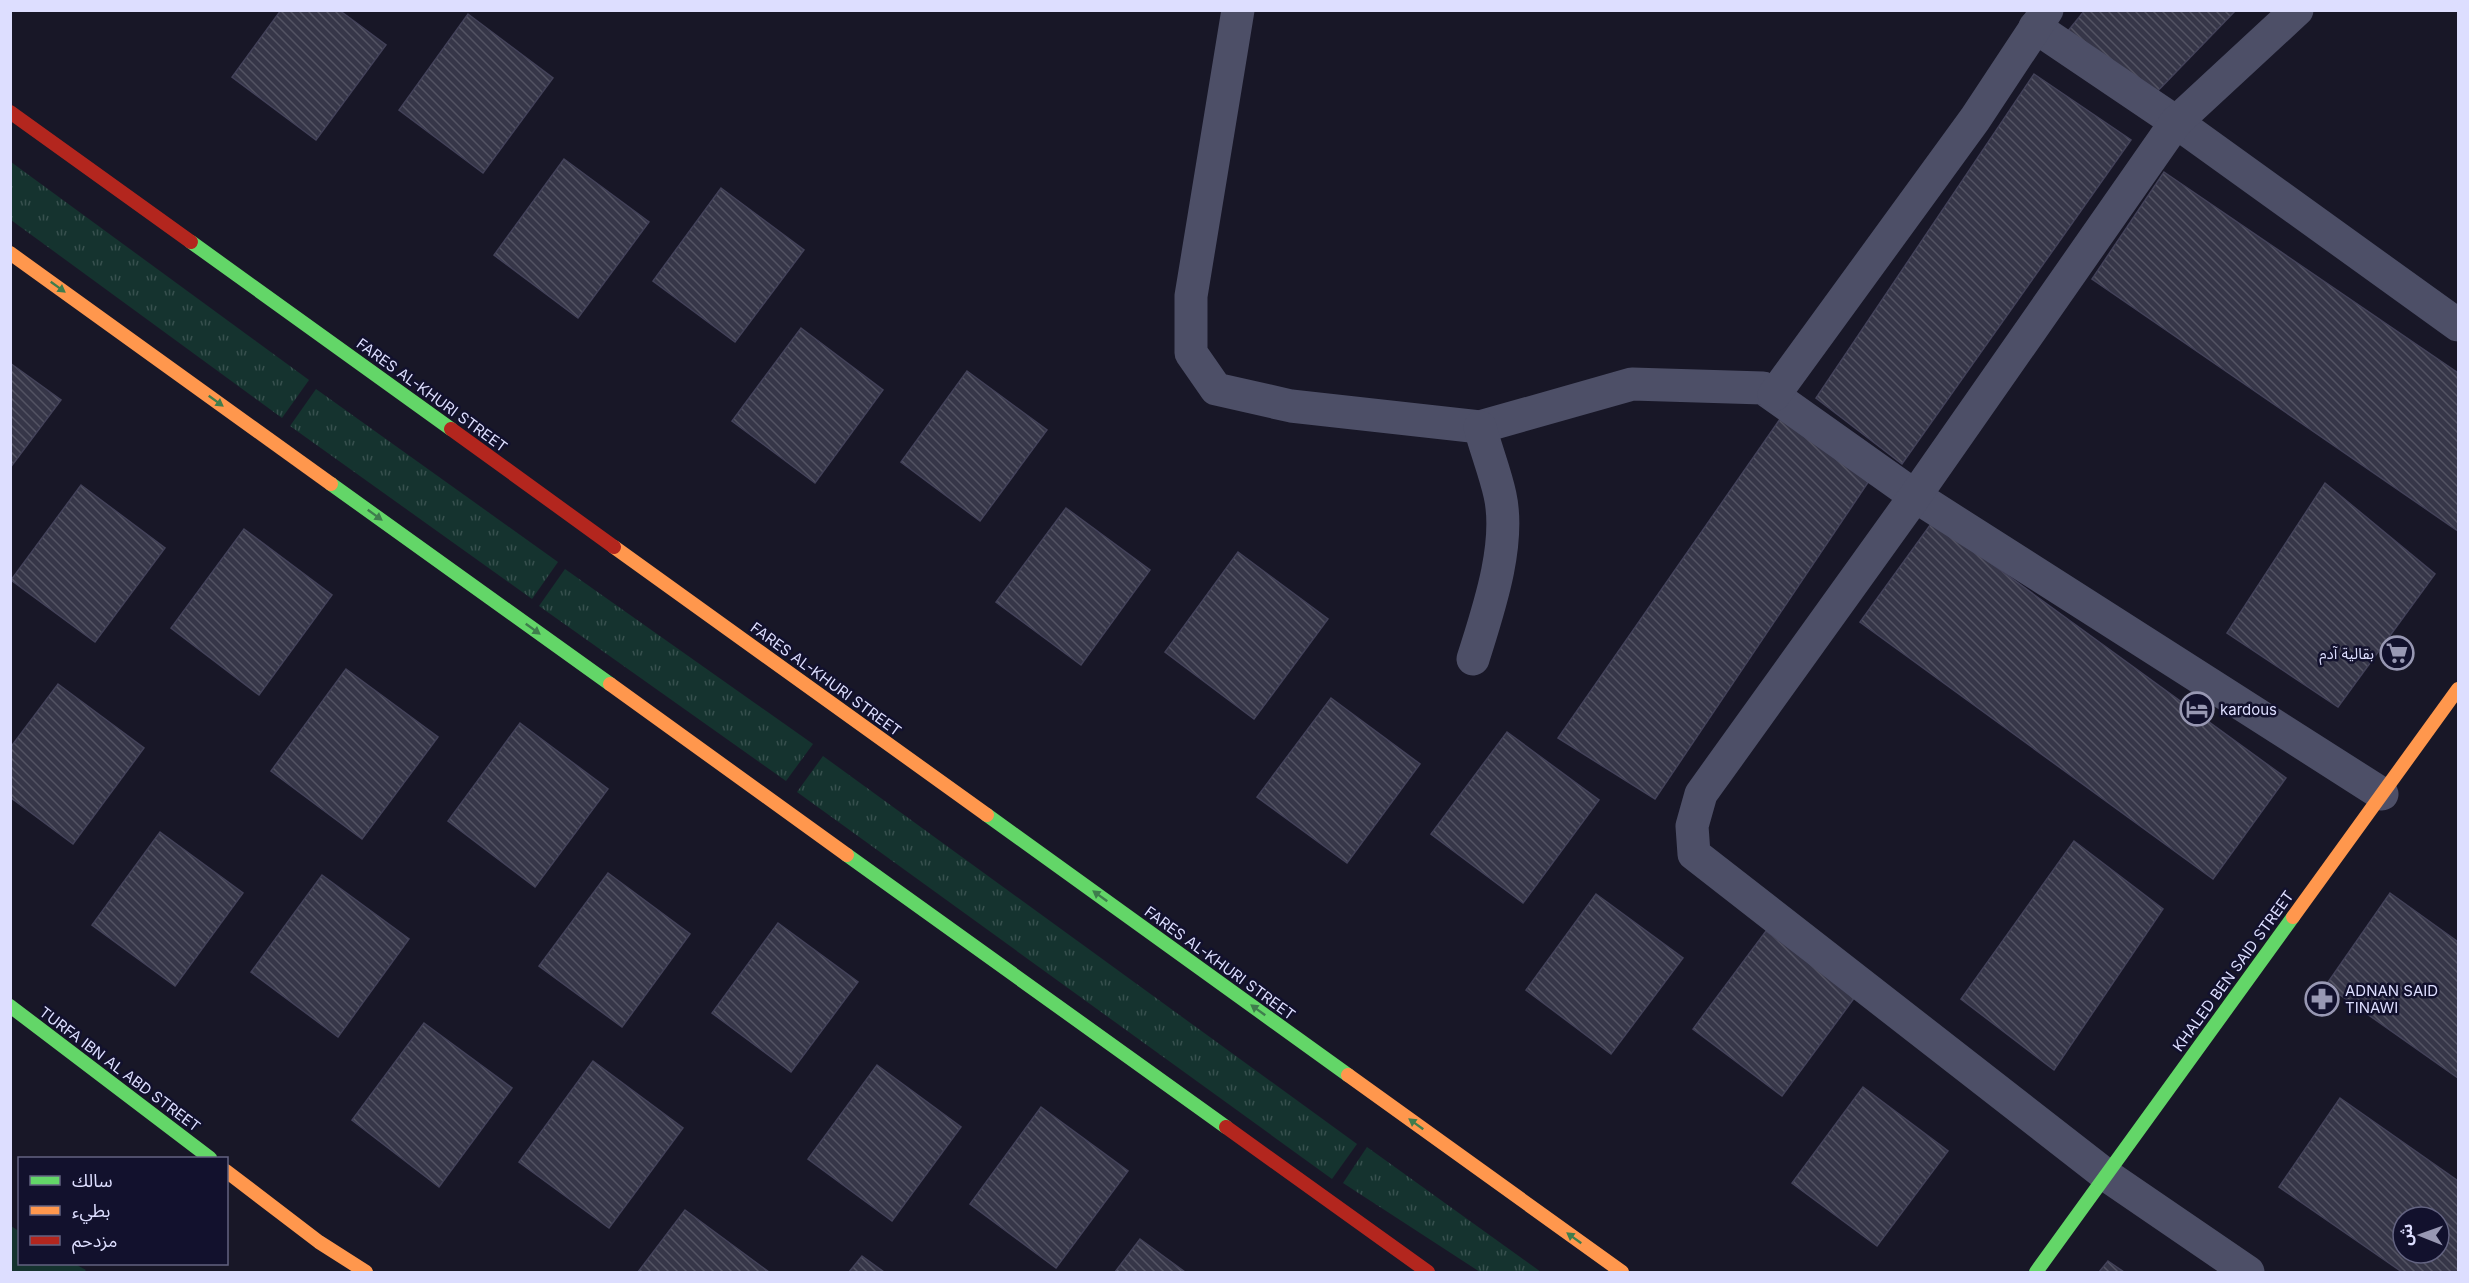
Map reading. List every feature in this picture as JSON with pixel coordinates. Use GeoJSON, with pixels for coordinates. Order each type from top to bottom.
{"type":"FeatureCollection","features":[{"type":"Feature","properties":{"kind":"main road","name":"FARES AL-KHURI STREET"},"geometry":{"type":"LineString","coordinates":[[10,112],[1622,1272]]}},
{"type":"Feature","properties":{"kind":"main road"},"geometry":{"type":"LineString","coordinates":[[10,253],[1428,1272]]}},
{"type":"Feature","properties":{"kind":"main road","name":"KHALED BEN SAID STREET"},"geometry":{"type":"LineString","coordinates":[[2036,1272],[2458,689]]}},
{"type":"Feature","properties":{"kind":"main road","name":"TURFA IBN AL ABD STREET"},"geometry":{"type":"LineString","coordinates":[[10,1006],[209,1157]]}},
{"type":"Feature","properties":{"kind":"main road"},"geometry":{"type":"LineString","coordinates":[[228,1173],[319,1242],[366,1272]]}},
{"type":"Feature","properties":{"kind":"street"},"geometry":{"type":"LineString","coordinates":[[1238,10],[1191,296],[1191,353],[1216,389],[1291,406],[1480,427],[1632,384],[1763,388],[1915,496],[2382,794]]}},
{"type":"Feature","properties":{"kind":"street"},"geometry":{"type":"LineString","coordinates":[[2248,1272],[2106,1175],[1694,854],[1692,826],[1701,794],[1915,496],[2176,122],[2297,10]]}},
{"type":"Feature","properties":{"kind":"street"},"geometry":{"type":"LineString","coordinates":[[1774,395],[1975,119],[2041,19],[2176,122],[2458,325]]}},
{"type":"Feature","properties":{"kind":"street"},"geometry":{"type":"LineString","coordinates":[[1473,659],[1490,603],[1503,535],[1501,496],[1480,427]]}},
{"type":"Feature","properties":{"kind":"green space"},"geometry":{"type":"Polygon","coordinates":[[[11,162],[309,380],[282,418],[11,220],[11,162]]]}},
{"type":"Feature","properties":{"kind":"green space"},"geometry":{"type":"Polygon","coordinates":[[[316,389],[558,562],[532,599],[290,426],[316,389]]]}},
{"type":"Feature","properties":{"kind":"green space"},"geometry":{"type":"Polygon","coordinates":[[[565,569],[813,744],[786,781],[539,606],[565,569]]]}},
{"type":"Feature","properties":{"kind":"green space"},"geometry":{"type":"Polygon","coordinates":[[[823,756],[1357,1144],[1332,1179],[797,792],[823,756]]]}},
{"type":"Feature","properties":{"kind":"green space"},"geometry":{"type":"Polygon","coordinates":[[[1367,1147],[1541,1272],[1480,1272],[1343,1183],[1367,1147]]]}},
{"type":"Feature","properties":{"kind":"green space"},"geometry":{"type":"Polygon","coordinates":[[[11,1226],[18,1230],[18,1265],[77,1265],[86,1270],[84,1272],[11,1272],[11,1226]]]}},
{"type":"Feature","properties":{"kind":"building"},"geometry":{"type":"Polygon","coordinates":[[[281,10],[339,10],[386,45],[316,140],[232,77],[281,10]]]}},
{"type":"Feature","properties":{"kind":"building"},"geometry":{"type":"Polygon","coordinates":[[[2085,10],[2236,10],[2149,100],[2068,31],[2085,10]]]}},
{"type":"Feature","properties":{"kind":"building"},"geometry":{"type":"Polygon","coordinates":[[[468,14],[553,78],[483,173],[399,110],[468,14]]]}},
{"type":"Feature","properties":{"kind":"building"},"geometry":{"type":"Polygon","coordinates":[[[2034,74],[2131,140],[1902,464],[1816,398],[2034,74]]]}},
{"type":"Feature","properties":{"kind":"building"},"geometry":{"type":"Polygon","coordinates":[[[564,159],[649,222],[578,318],[494,255],[564,159]]]}},
{"type":"Feature","properties":{"kind":"building"},"geometry":{"type":"Polygon","coordinates":[[[2164,172],[2458,373],[2458,531],[2092,279],[2164,172]]]}},
{"type":"Feature","properties":{"kind":"building"},"geometry":{"type":"Polygon","coordinates":[[[721,188],[804,250],[735,342],[653,281],[721,188]]]}},
{"type":"Feature","properties":{"kind":"building"},"geometry":{"type":"Polygon","coordinates":[[[801,328],[883,390],[815,483],[732,421],[801,328]]]}},
{"type":"Feature","properties":{"kind":"building"},"geometry":{"type":"Polygon","coordinates":[[[10,363],[61,400],[10,468],[10,363]]]}},
{"type":"Feature","properties":{"kind":"building"},"geometry":{"type":"Polygon","coordinates":[[[967,371],[1047,430],[980,521],[901,462],[967,371]]]}},
{"type":"Feature","properties":{"kind":"building"},"geometry":{"type":"Polygon","coordinates":[[[1785,412],[1869,481],[1655,799],[1558,738],[1785,412]]]}},
{"type":"Feature","properties":{"kind":"building"},"geometry":{"type":"Polygon","coordinates":[[[2325,483],[2435,574],[2338,707],[2227,633],[2325,483]]]}},
{"type":"Feature","properties":{"kind":"building"},"geometry":{"type":"Polygon","coordinates":[[[81,485],[165,548],[95,642],[11,580],[81,485]]]}},
{"type":"Feature","properties":{"kind":"building"},"geometry":{"type":"Polygon","coordinates":[[[1066,508],[1150,570],[1081,665],[996,602],[1066,508]]]}},
{"type":"Feature","properties":{"kind":"building"},"geometry":{"type":"Polygon","coordinates":[[[1933,521],[2286,778],[2213,879],[1860,622],[1933,521]]]}},
{"type":"Feature","properties":{"kind":"building"},"geometry":{"type":"Polygon","coordinates":[[[244,529],[332,595],[259,695],[171,628],[244,529]]]}},
{"type":"Feature","properties":{"kind":"building"},"geometry":{"type":"Polygon","coordinates":[[[1238,552],[1328,619],[1254,719],[1165,652],[1238,552]]]}},
{"type":"Feature","properties":{"kind":"building"},"geometry":{"type":"Polygon","coordinates":[[[346,669],[438,737],[362,839],[271,771],[346,669]]]}},
{"type":"Feature","properties":{"kind":"building"},"geometry":{"type":"Polygon","coordinates":[[[58,684],[144,748],[73,844],[10,797],[10,748],[58,684]]]}},
{"type":"Feature","properties":{"kind":"building"},"geometry":{"type":"Polygon","coordinates":[[[1331,698],[1420,764],[1347,863],[1257,797],[1331,698]]]}},
{"type":"Feature","properties":{"kind":"building"},"geometry":{"type":"Polygon","coordinates":[[[520,723],[608,789],[535,887],[448,821],[520,723]]]}},
{"type":"Feature","properties":{"kind":"building"},"geometry":{"type":"Polygon","coordinates":[[[1507,732],[1599,800],[1523,903],[1431,834],[1507,732]]]}},
{"type":"Feature","properties":{"kind":"building"},"geometry":{"type":"Polygon","coordinates":[[[160,832],[243,893],[175,986],[92,925],[160,832]]]}},
{"type":"Feature","properties":{"kind":"building"},"geometry":{"type":"Polygon","coordinates":[[[2074,841],[2163,909],[2054,1070],[1961,999],[2074,841]]]}},
{"type":"Feature","properties":{"kind":"building"},"geometry":{"type":"Polygon","coordinates":[[[608,873],[690,934],[622,1027],[539,966],[608,873]]]}},
{"type":"Feature","properties":{"kind":"building"},"geometry":{"type":"Polygon","coordinates":[[[322,875],[409,939],[338,1037],[251,972],[322,875]]]}},
{"type":"Feature","properties":{"kind":"building"},"geometry":{"type":"Polygon","coordinates":[[[2390,893],[2458,942],[2458,1078],[2326,985],[2390,893]]]}},
{"type":"Feature","properties":{"kind":"building"},"geometry":{"type":"Polygon","coordinates":[[[1596,894],[1683,958],[1611,1054],[1526,990],[1596,894]]]}},
{"type":"Feature","properties":{"kind":"building"},"geometry":{"type":"Polygon","coordinates":[[[778,923],[858,982],[791,1072],[712,1013],[778,923]]]}},
{"type":"Feature","properties":{"kind":"building"},"geometry":{"type":"Polygon","coordinates":[[[1766,931],[1855,997],[1782,1096],[1693,1029],[1766,931]]]}},
{"type":"Feature","properties":{"kind":"building"},"geometry":{"type":"Polygon","coordinates":[[[424,1023],[512,1088],[439,1187],[352,1120],[424,1023]]]}},
{"type":"Feature","properties":{"kind":"building"},"geometry":{"type":"Polygon","coordinates":[[[593,1061],[683,1128],[609,1228],[519,1162],[593,1061]]]}},
{"type":"Feature","properties":{"kind":"building"},"geometry":{"type":"Polygon","coordinates":[[[877,1065],[961,1127],[892,1221],[808,1159],[877,1065]]]}},
{"type":"Feature","properties":{"kind":"building"},"geometry":{"type":"Polygon","coordinates":[[[1863,1087],[1948,1151],[1877,1246],[1792,1183],[1863,1087]]]}},
{"type":"Feature","properties":{"kind":"building"},"geometry":{"type":"Polygon","coordinates":[[[2340,1098],[2458,1181],[2458,1272],[2402,1272],[2392,1265],[2451,1265],[2451,1205],[2391,1205],[2391,1264],[2279,1187],[2340,1098]]]}},
{"type":"Feature","properties":{"kind":"building"},"geometry":{"type":"Polygon","coordinates":[[[1041,1107],[1128,1171],[1056,1268],[970,1204],[1041,1107]]]}},
{"type":"Feature","properties":{"kind":"building"},"geometry":{"type":"Polygon","coordinates":[[[685,1210],[769,1272],[638,1272],[685,1210]]]}},
{"type":"Feature","properties":{"kind":"building"},"geometry":{"type":"Polygon","coordinates":[[[1140,1239],[1185,1272],[1115,1272],[1140,1239]]]}},
{"type":"Feature","properties":{"kind":"building"},"geometry":{"type":"Polygon","coordinates":[[[862,1256],[884,1272],[849,1272],[862,1256]]]}},
{"type":"Feature","properties":{"kind":"building"},"geometry":{"type":"Polygon","coordinates":[[[2108,1261],[2124,1272],[2099,1272],[2108,1261]]]}},
{"type":"Feature","properties":{"kind":"traffic: fast"},"geometry":{"type":"LineString","coordinates":[[191,242],[451,429]]}},
{"type":"Feature","properties":{"kind":"traffic: fast"},"geometry":{"type":"LineString","coordinates":[[331,484],[610,684]]}},
{"type":"Feature","properties":{"kind":"traffic: fast"},"geometry":{"type":"LineString","coordinates":[[987,815],[1348,1075]]}},
{"type":"Feature","properties":{"kind":"traffic: fast"},"geometry":{"type":"LineString","coordinates":[[847,855],[1226,1127]]}},
{"type":"Feature","properties":{"kind":"traffic: fast"},"geometry":{"type":"LineString","coordinates":[[2036,1272],[2293,917]]}},
{"type":"Feature","properties":{"kind":"traffic: fast"},"geometry":{"type":"LineString","coordinates":[[10,1006],[209,1157]]}},
{"type":"Feature","properties":{"kind":"traffic: slow"},"geometry":{"type":"LineString","coordinates":[[10,253],[331,484]]}},
{"type":"Feature","properties":{"kind":"traffic: slow"},"geometry":{"type":"LineString","coordinates":[[614,547],[987,815]]}},
{"type":"Feature","properties":{"kind":"traffic: slow"},"geometry":{"type":"LineString","coordinates":[[610,684],[847,855]]}},
{"type":"Feature","properties":{"kind":"traffic: slow"},"geometry":{"type":"LineString","coordinates":[[2293,917],[2458,689]]}},
{"type":"Feature","properties":{"kind":"traffic: slow"},"geometry":{"type":"LineString","coordinates":[[1348,1075],[1622,1272]]}},
{"type":"Feature","properties":{"kind":"traffic: slow"},"geometry":{"type":"LineString","coordinates":[[228,1173],[319,1242],[366,1272]]}},
{"type":"Feature","properties":{"kind":"traffic: jam"},"geometry":{"type":"LineString","coordinates":[[10,112],[191,242]]}},
{"type":"Feature","properties":{"kind":"traffic: jam"},"geometry":{"type":"LineString","coordinates":[[451,429],[614,547]]}},
{"type":"Feature","properties":{"kind":"traffic: jam"},"geometry":{"type":"LineString","coordinates":[[1226,1127],[1428,1272]]}},
{"type":"Feature","properties":{"kind":"place","name":"بقالية آدم"},"geometry":{"type":"Point","coordinates":[2397,653]}},
{"type":"Feature","properties":{"kind":"place","name":"kardous"},"geometry":{"type":"Point","coordinates":[2197,709]}},
{"type":"Feature","properties":{"kind":"place","name":"ADNAN SAID TINAWI"},"geometry":{"type":"Point","coordinates":[2322,999]}}]}
